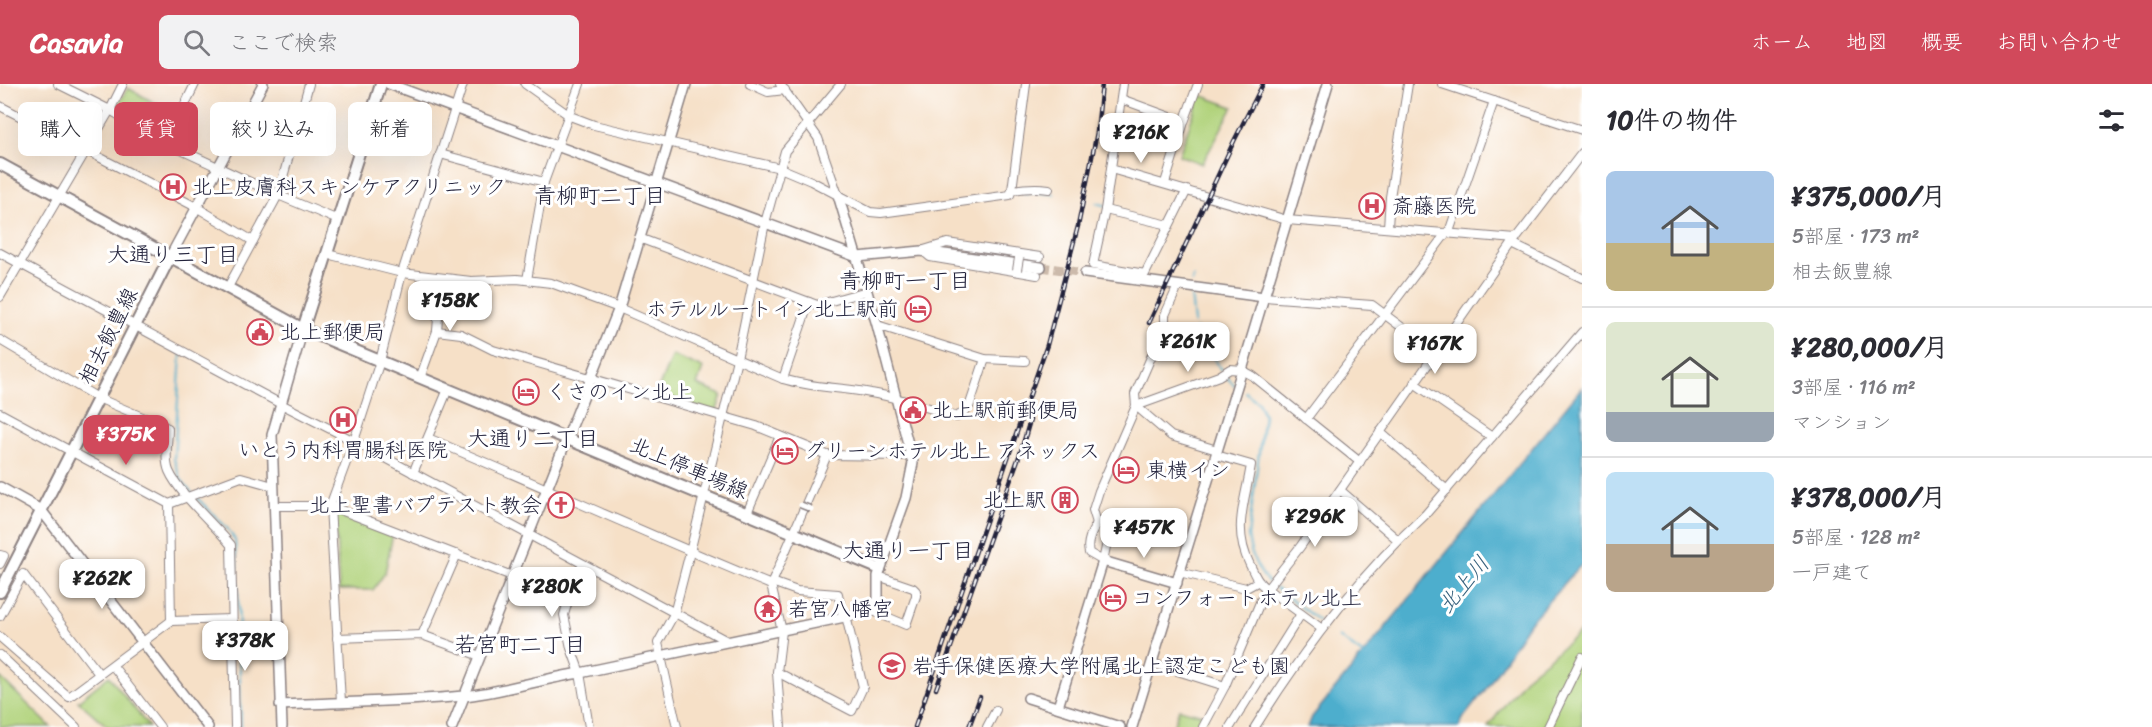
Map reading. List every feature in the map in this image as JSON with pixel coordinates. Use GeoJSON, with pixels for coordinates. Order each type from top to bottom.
{"type":"FeatureCollection","features":[{"type":"Feature","properties":{"kind":"main road"},"geometry":{"type":"LineString","coordinates":[[303,329],[381,84]]}},
{"type":"Feature","properties":{"kind":"main road","name":"北上停車場線"},"geometry":{"type":"LineString","coordinates":[[0,164],[303,329],[747,513],[879,572]]}},
{"type":"Feature","properties":{"kind":"main road","name":"相去飯豊線"},"geometry":{"type":"LineString","coordinates":[[0,592],[170,257]]}},
{"type":"Feature","properties":{"kind":"street"},"geometry":{"type":"LineString","coordinates":[[57,84],[114,112]]}},
{"type":"Feature","properties":{"kind":"street"},"geometry":{"type":"LineString","coordinates":[[102,125],[123,84]]}},
{"type":"Feature","properties":{"kind":"street"},"geometry":{"type":"LineString","coordinates":[[186,102],[195,84]]}},
{"type":"Feature","properties":{"kind":"street"},"geometry":{"type":"LineString","coordinates":[[170,257],[262,84]]}},
{"type":"Feature","properties":{"kind":"street"},"geometry":{"type":"LineString","coordinates":[[228,287],[278,195],[309,84]]}},
{"type":"Feature","properties":{"kind":"street"},"geometry":{"type":"LineString","coordinates":[[388,84],[857,257],[922,250],[947,243],[1019,256],[1040,256]]}},
{"type":"Feature","properties":{"kind":"street"},"geometry":{"type":"LineString","coordinates":[[340,702],[330,506],[380,361],[402,273],[464,84]]}},
{"type":"Feature","properties":{"kind":"street"},"geometry":{"type":"LineString","coordinates":[[525,84],[570,116],[594,125],[780,168],[870,212],[881,213],[1010,195],[1026,84]]}},
{"type":"Feature","properties":{"kind":"street"},"geometry":{"type":"LineString","coordinates":[[527,280],[544,182],[580,84]]}},
{"type":"Feature","properties":{"kind":"street"},"geometry":{"type":"LineString","coordinates":[[452,727],[619,308],[686,84]]}},
{"type":"Feature","properties":{"kind":"street"},"geometry":{"type":"LineString","coordinates":[[750,84],[768,92],[783,87],[818,138],[857,257],[911,454],[913,463],[906,498],[879,572],[878,599],[873,610]]}},
{"type":"Feature","properties":{"kind":"street"},"geometry":{"type":"LineString","coordinates":[[677,727],[658,643],[674,614],[690,552],[737,358],[765,223],[785,151],[842,84]]}},
{"type":"Feature","properties":{"kind":"street"},"geometry":{"type":"LineString","coordinates":[[1123,84],[1112,170],[1093,265],[1144,274],[1187,190]]}},
{"type":"Feature","properties":{"kind":"street"},"geometry":{"type":"LineString","coordinates":[[1165,183],[1198,84]]}},
{"type":"Feature","properties":{"kind":"street"},"geometry":{"type":"LineString","coordinates":[[1132,727],[1328,84]]}},
{"type":"Feature","properties":{"kind":"street"},"geometry":{"type":"LineString","coordinates":[[1388,227],[1390,196],[1408,84]]}},
{"type":"Feature","properties":{"kind":"street"},"geometry":{"type":"LineString","coordinates":[[1442,84],[1582,130]]}},
{"type":"Feature","properties":{"kind":"street"},"geometry":{"type":"LineString","coordinates":[[1121,99],[1184,122]]}},
{"type":"Feature","properties":{"kind":"street"},"geometry":{"type":"LineString","coordinates":[[1306,419],[1448,232],[1494,101]]}},
{"type":"Feature","properties":{"kind":"street"},"geometry":{"type":"LineString","coordinates":[[0,106],[18,115]]}},
{"type":"Feature","properties":{"kind":"street"},"geometry":{"type":"LineString","coordinates":[[1322,629],[1267,589],[1300,547],[1514,241],[1582,153]]}},
{"type":"Feature","properties":{"kind":"street"},"geometry":{"type":"LineString","coordinates":[[440,154],[544,182]]}},
{"type":"Feature","properties":{"kind":"street"},"geometry":{"type":"LineString","coordinates":[[0,297],[83,156]]}},
{"type":"Feature","properties":{"kind":"street"},"geometry":{"type":"LineString","coordinates":[[100,156],[196,207],[253,241]]}},
{"type":"Feature","properties":{"kind":"street"},"geometry":{"type":"LineString","coordinates":[[194,156],[338,220]]}},
{"type":"Feature","properties":{"kind":"street"},"geometry":{"type":"LineString","coordinates":[[1112,170],[1165,183],[1287,220],[1448,232],[1514,241],[1582,278]]}},
{"type":"Feature","properties":{"kind":"street"},"geometry":{"type":"LineString","coordinates":[[1012,190],[1035,186],[1049,189]]}},
{"type":"Feature","properties":{"kind":"street"},"geometry":{"type":"LineString","coordinates":[[1105,210],[1169,225]]}},
{"type":"Feature","properties":{"kind":"street"},"geometry":{"type":"LineString","coordinates":[[639,238],[818,305],[867,291]]}},
{"type":"Feature","properties":{"kind":"street"},"geometry":{"type":"LineString","coordinates":[[922,250],[1039,271]]}},
{"type":"Feature","properties":{"kind":"street"},"geometry":{"type":"LineString","coordinates":[[922,250],[930,257],[1016,271],[1039,271]]}},
{"type":"Feature","properties":{"kind":"street"},"geometry":{"type":"LineString","coordinates":[[0,253],[729,642]]}},
{"type":"Feature","properties":{"kind":"street"},"geometry":{"type":"LineString","coordinates":[[327,254],[402,273],[471,281],[527,280],[551,283],[619,308],[783,379],[805,386],[896,397],[957,417],[969,407],[985,359]]}},
{"type":"Feature","properties":{"kind":"street"},"geometry":{"type":"LineString","coordinates":[[1016,271],[1019,256]]}},
{"type":"Feature","properties":{"kind":"street"},"geometry":{"type":"LineString","coordinates":[[1085,273],[1264,297],[1371,304],[1435,352]]}},
{"type":"Feature","properties":{"kind":"street"},"geometry":{"type":"LineString","coordinates":[[420,378],[437,331],[441,278]]}},
{"type":"Feature","properties":{"kind":"street"},"geometry":{"type":"LineString","coordinates":[[1177,583],[1103,561],[1089,553],[1088,548],[1097,523],[1093,510],[1099,491],[1136,405],[1135,394],[1165,325],[1165,315],[1178,286]]}},
{"type":"Feature","properties":{"kind":"street"},"geometry":{"type":"LineString","coordinates":[[783,379],[808,302]]}},
{"type":"Feature","properties":{"kind":"street"},"geometry":{"type":"LineString","coordinates":[[877,325],[985,359],[1025,361]]}},
{"type":"Feature","properties":{"kind":"street"},"geometry":{"type":"LineString","coordinates":[[282,727],[272,435],[303,329]]}},
{"type":"Feature","properties":{"kind":"street"},"geometry":{"type":"LineString","coordinates":[[437,331],[460,334],[493,350],[756,426],[827,455],[905,456],[911,454]]}},
{"type":"Feature","properties":{"kind":"street"},"geometry":{"type":"LineString","coordinates":[[1255,727],[1287,676],[1322,629],[1398,540],[1447,490],[1582,332]]}},
{"type":"Feature","properties":{"kind":"street"},"geometry":{"type":"LineString","coordinates":[[0,340],[98,398],[168,428],[167,460],[170,472],[188,497],[231,545],[235,727]]}},
{"type":"Feature","properties":{"kind":"street"},"geometry":{"type":"LineString","coordinates":[[1136,405],[1219,376],[1230,369],[1242,370],[1253,376],[1360,462]]}},
{"type":"Feature","properties":{"kind":"street"},"geometry":{"type":"LineString","coordinates":[[1414,383],[1492,437]]}},
{"type":"Feature","properties":{"kind":"street"},"geometry":{"type":"LineString","coordinates":[[413,473],[448,389]]}},
{"type":"Feature","properties":{"kind":"street"},"geometry":{"type":"LineString","coordinates":[[1136,405],[1171,436],[1251,465],[1239,528],[1245,555],[1257,582],[1266,588],[1225,686],[1203,727]]}},
{"type":"Feature","properties":{"kind":"street"},"geometry":{"type":"LineString","coordinates":[[0,413],[169,504],[241,477],[273,486]]}},
{"type":"Feature","properties":{"kind":"street"},"geometry":{"type":"LineString","coordinates":[[1380,432],[1447,490]]}},
{"type":"Feature","properties":{"kind":"street"},"geometry":{"type":"LineString","coordinates":[[747,513],[780,436]]}},
{"type":"Feature","properties":{"kind":"street"},"geometry":{"type":"LineString","coordinates":[[428,438],[690,552],[797,591],[838,594],[863,687],[852,711],[777,672]]}},
{"type":"Feature","properties":{"kind":"street"},"geometry":{"type":"LineString","coordinates":[[781,727],[777,672],[782,631],[772,583],[827,455]]}},
{"type":"Feature","properties":{"kind":"street"},"geometry":{"type":"LineString","coordinates":[[0,487],[41,510],[208,727]]}},
{"type":"Feature","properties":{"kind":"street"},"geometry":{"type":"LineString","coordinates":[[1340,490],[1398,540]]}},
{"type":"Feature","properties":{"kind":"street"},"geometry":{"type":"LineString","coordinates":[[169,504],[171,621]]}},
{"type":"Feature","properties":{"kind":"street"},"geometry":{"type":"LineString","coordinates":[[801,505],[811,509]]}},
{"type":"Feature","properties":{"kind":"street"},"geometry":{"type":"LineString","coordinates":[[274,506],[330,506],[512,576]]}},
{"type":"Feature","properties":{"kind":"street"},"geometry":{"type":"LineString","coordinates":[[1058,707],[1103,561],[1110,528],[1106,522],[1097,523]]}},
{"type":"Feature","properties":{"kind":"street"},"geometry":{"type":"LineString","coordinates":[[422,636],[457,554]]}},
{"type":"Feature","properties":{"kind":"street"},"geometry":{"type":"LineString","coordinates":[[0,555],[4,556],[0,564]]}},
{"type":"Feature","properties":{"kind":"street"},"geometry":{"type":"LineString","coordinates":[[583,564],[564,615],[571,648],[580,673],[589,727]]}},
{"type":"Feature","properties":{"kind":"street"},"geometry":{"type":"LineString","coordinates":[[280,705],[464,696],[508,689],[873,610],[906,625],[916,591],[879,572]]}},
{"type":"Feature","properties":{"kind":"street"},"geometry":{"type":"LineString","coordinates":[[1179,572],[1246,588],[1257,582]]}},
{"type":"Feature","properties":{"kind":"street"},"geometry":{"type":"LineString","coordinates":[[0,616],[23,574],[99,674]]}},
{"type":"Feature","properties":{"kind":"street"},"geometry":{"type":"LineString","coordinates":[[1230,727],[1301,614]]}},
{"type":"Feature","properties":{"kind":"street"},"geometry":{"type":"LineString","coordinates":[[0,637],[69,697],[171,621],[231,619]]}},
{"type":"Feature","properties":{"kind":"street"},"geometry":{"type":"LineString","coordinates":[[337,638],[422,636],[480,656]]}},
{"type":"Feature","properties":{"kind":"street"},"geometry":{"type":"LineString","coordinates":[[0,655],[76,727]]}},
{"type":"Feature","properties":{"kind":"street"},"geometry":{"type":"LineString","coordinates":[[1548,727],[1582,657]]}},
{"type":"Feature","properties":{"kind":"street"},"geometry":{"type":"LineString","coordinates":[[1152,663],[1225,686]]}},
{"type":"Feature","properties":{"kind":"street"},"geometry":{"type":"LineString","coordinates":[[113,666],[160,727]]}},
{"type":"Feature","properties":{"kind":"street"},"geometry":{"type":"LineString","coordinates":[[1028,698],[1120,727]]}},
{"type":"Feature","properties":{"kind":"street"},"geometry":{"type":"LineString","coordinates":[[987,727],[996,710]]}},
{"type":"Feature","properties":{"kind":"green space"},"geometry":{"type":"Polygon","coordinates":[[[128,88],[153,102],[119,102],[128,88]]]}},
{"type":"Feature","properties":{"kind":"green space"},"geometry":{"type":"Polygon","coordinates":[[[1200,95],[1233,107],[1202,164],[1179,155],[1200,95]]]}},
{"type":"Feature","properties":{"kind":"green space"},"geometry":{"type":"Polygon","coordinates":[[[672,355],[703,368],[697,385],[722,395],[716,413],[656,394],[672,355]]]}},
{"type":"Feature","properties":{"kind":"green space"},"geometry":{"type":"Polygon","coordinates":[[[335,511],[393,534],[385,573],[373,590],[339,590],[335,511]]]}},
{"type":"Feature","properties":{"kind":"green space"},"geometry":{"type":"Polygon","coordinates":[[[1582,631],[1582,727],[1488,727],[1524,679],[1582,631]]]}},
{"type":"Feature","properties":{"kind":"green space"},"geometry":{"type":"Polygon","coordinates":[[[109,676],[149,727],[108,727],[78,701],[109,676]]]}},
{"type":"Feature","properties":{"kind":"green space"},"geometry":{"type":"Polygon","coordinates":[[[0,677],[51,727],[0,727],[0,677]]]}},
{"type":"Feature","properties":{"kind":"green space"},"geometry":{"type":"Polygon","coordinates":[[[1179,709],[1207,716],[1201,727],[1173,727],[1179,709]]]}},
{"type":"Feature","properties":{"kind":"water","name":"北上川"},"geometry":{"type":"Polygon","coordinates":[[[1582,387],[1582,564],[1529,623],[1459,727],[1308,727],[1312,717],[1582,387]]]}},
{"type":"Feature","properties":{"kind":"waterway"},"geometry":{"type":"LineString","coordinates":[[1024,193],[1054,194]]}},
{"type":"Feature","properties":{"kind":"waterway"},"geometry":{"type":"LineString","coordinates":[[1096,203],[1119,209]]}},
{"type":"Feature","properties":{"kind":"waterway"},"geometry":{"type":"LineString","coordinates":[[1192,282],[1193,277]]}},
{"type":"Feature","properties":{"kind":"waterway"},"geometry":{"type":"LineString","coordinates":[[1191,294],[1194,323]]}},
{"type":"Feature","properties":{"kind":"waterway"},"geometry":{"type":"LineString","coordinates":[[1196,328],[1221,370]]}},
{"type":"Feature","properties":{"kind":"waterway"},"geometry":{"type":"LineString","coordinates":[[181,355],[174,459],[180,478],[192,493]]}},
{"type":"Feature","properties":{"kind":"waterway"},"geometry":{"type":"LineString","coordinates":[[1225,375],[1234,385]]}},
{"type":"Feature","properties":{"kind":"waterway"},"geometry":{"type":"LineString","coordinates":[[1245,392],[1258,402],[1264,415],[1248,536],[1250,549],[1268,582]]}},
{"type":"Feature","properties":{"kind":"waterway"},"geometry":{"type":"LineString","coordinates":[[196,497],[227,528],[235,540],[241,727]]}},
{"type":"Feature","properties":{"kind":"waterway"},"geometry":{"type":"LineString","coordinates":[[1276,588],[1319,621]]}},
{"type":"Feature","properties":{"kind":"waterway"},"geometry":{"type":"LineString","coordinates":[[1339,637],[1365,656]]}},
{"type":"Feature","properties":{"kind":"tunnel"},"geometry":{"type":"LineString","coordinates":[[1041,267],[1085,273]]}},
{"type":"Feature","properties":{"kind":"railway"},"geometry":{"type":"LineString","coordinates":[[915,727],[1047,345],[1078,226],[1097,132],[1102,84]]}},
{"type":"Feature","properties":{"kind":"railway"},"geometry":{"type":"LineString","coordinates":[[1149,323],[1263,84]]}},
{"type":"Feature","properties":{"kind":"railway"},"geometry":{"type":"LineString","coordinates":[[936,689],[1030,420]]}},
{"type":"Feature","properties":{"kind":"railway"},"geometry":{"type":"LineString","coordinates":[[969,727],[980,697]]}},
{"type":"Feature","properties":{"kind":"place","name":"北上皮膚科スキンケアクリニック"},"geometry":{"type":"Point","coordinates":[173,187]}},
{"type":"Feature","properties":{"kind":"place","name":"斎藤医院"},"geometry":{"type":"Point","coordinates":[1372,206]}},
{"type":"Feature","properties":{"kind":"place","name":"ホテルルートイン北上駅前"},"geometry":{"type":"Point","coordinates":[918,309]}},
{"type":"Feature","properties":{"kind":"place","name":"北上郵便局"},"geometry":{"type":"Point","coordinates":[260,332]}},
{"type":"Feature","properties":{"kind":"place","name":"くさのイン北上"},"geometry":{"type":"Point","coordinates":[526,392]}},
{"type":"Feature","properties":{"kind":"place","name":"北上駅前郵便局"},"geometry":{"type":"Point","coordinates":[913,410]}},
{"type":"Feature","properties":{"kind":"place","name":"いとう内科胃腸科医院"},"geometry":{"type":"Point","coordinates":[343,420]}},
{"type":"Feature","properties":{"kind":"place","name":"グリーンホテル北上 アネックス"},"geometry":{"type":"Point","coordinates":[785,451]}},
{"type":"Feature","properties":{"kind":"place","name":"東横イン"},"geometry":{"type":"Point","coordinates":[1126,470]}},
{"type":"Feature","properties":{"kind":"place","name":"北上駅"},"geometry":{"type":"Point","coordinates":[1065,500]}},
{"type":"Feature","properties":{"kind":"place","name":"北上聖書バプテスト教会"},"geometry":{"type":"Point","coordinates":[561,505]}},
{"type":"Feature","properties":{"kind":"place","name":"コンフォートホテル北上"},"geometry":{"type":"Point","coordinates":[1113,598]}},
{"type":"Feature","properties":{"kind":"place","name":"若宮八幡宮"},"geometry":{"type":"Point","coordinates":[768,609]}},
{"type":"Feature","properties":{"kind":"place","name":"岩手保健医療大学附属北上認定こども園"},"geometry":{"type":"Point","coordinates":[892,666]}},
{"type":"Feature","properties":{"kind":"district","name":"青柳町二丁目"},"geometry":{"type":"Point","coordinates":[600,195]}},
{"type":"Feature","properties":{"kind":"district","name":"大通り三丁目"},"geometry":{"type":"Point","coordinates":[173,254]}},
{"type":"Feature","properties":{"kind":"district","name":"青柳町一丁目"},"geometry":{"type":"Point","coordinates":[905,280]}},
{"type":"Feature","properties":{"kind":"district","name":"大通り二丁目"},"geometry":{"type":"Point","coordinates":[533,438]}},
{"type":"Feature","properties":{"kind":"district","name":"大通り一丁目"},"geometry":{"type":"Point","coordinates":[908,550]}},
{"type":"Feature","properties":{"kind":"district","name":"若宮町二丁目"},"geometry":{"type":"Point","coordinates":[520,644]}}]}
